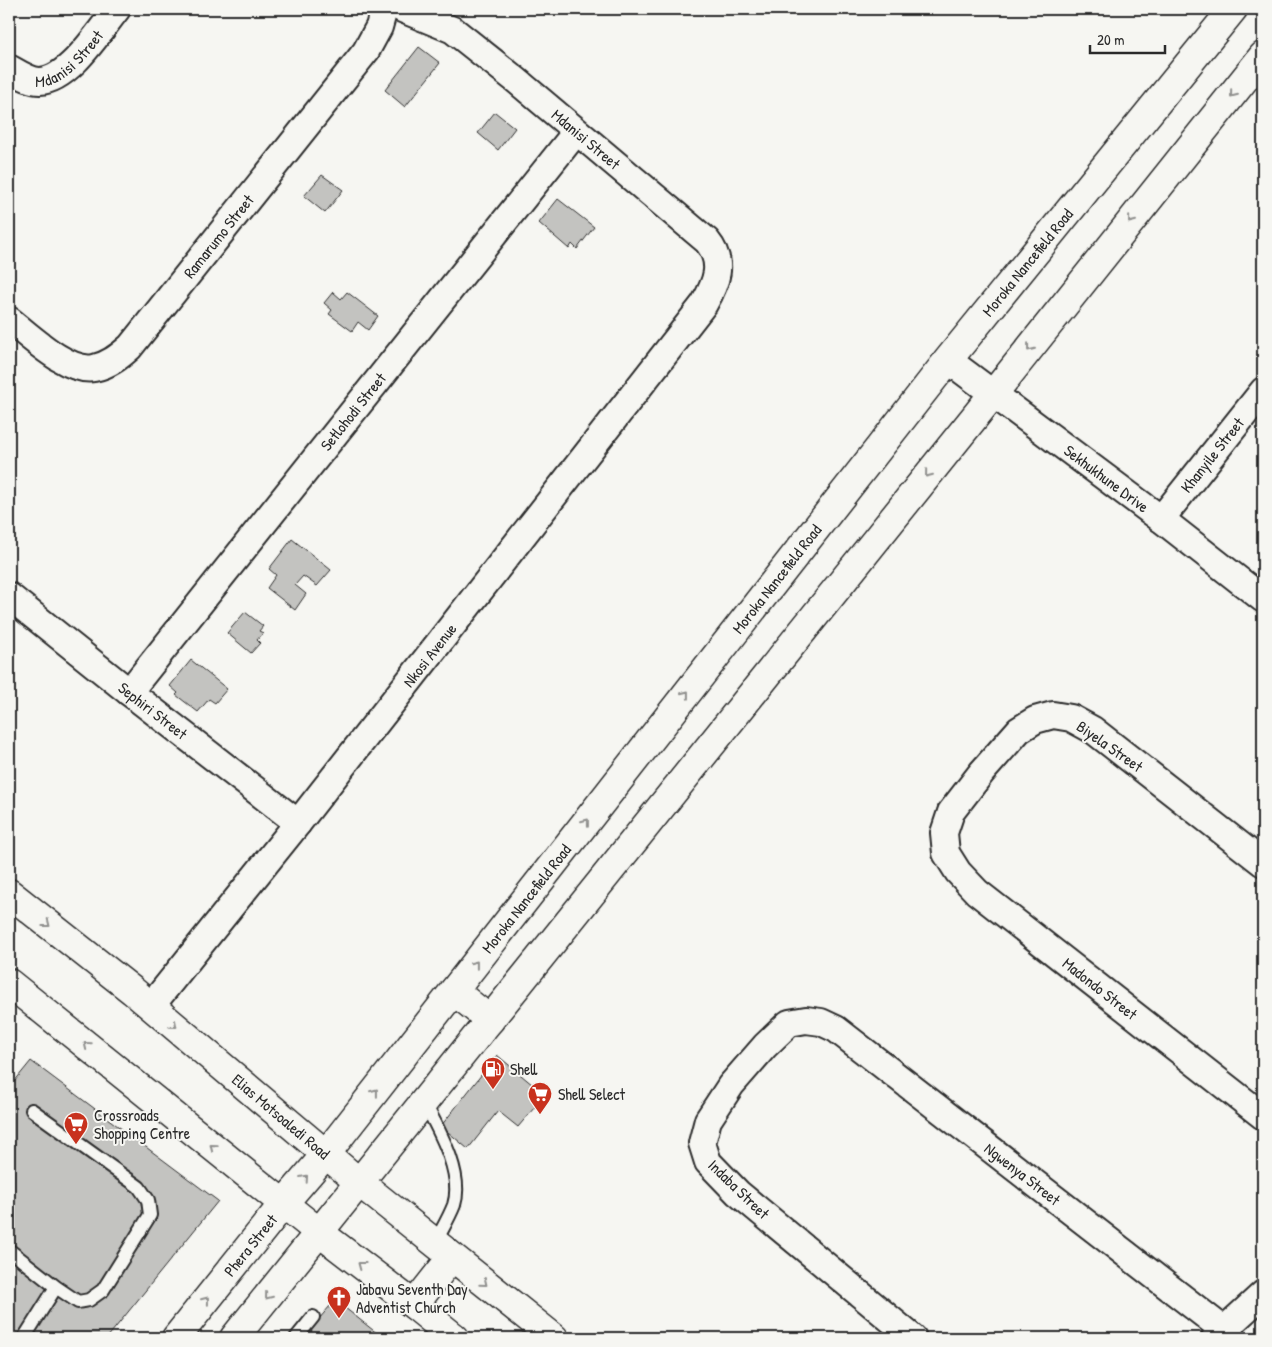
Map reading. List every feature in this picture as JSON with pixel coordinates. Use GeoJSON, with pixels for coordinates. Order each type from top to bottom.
{"type":"FeatureCollection","features":[{"type":"Feature","properties":{"kind":"main road","name":"Moroka Nancefield Road"},"geometry":{"type":"LineString","coordinates":[[326,1154],[948,360],[1233,9]]}},
{"type":"Feature","properties":{"kind":"main road"},"geometry":{"type":"LineString","coordinates":[[234,1338],[1263,56]]}},
{"type":"Feature","properties":{"kind":"main road","name":"Elias Motsoaledi Road"},"geometry":{"type":"LineString","coordinates":[[9,894],[151,1006],[360,1183],[554,1338]]}},
{"type":"Feature","properties":{"kind":"main road"},"geometry":{"type":"LineString","coordinates":[[9,983],[454,1338]]}},
{"type":"Feature","properties":{"kind":"main road"},"geometry":{"type":"LineString","coordinates":[[454,991],[490,1020]]}},
{"type":"Feature","properties":{"kind":"main road","name":"Phera Street"},"geometry":{"type":"LineString","coordinates":[[176,1338],[284,1203],[326,1154]]}},
{"type":"Feature","properties":{"kind":"main road"},"geometry":{"type":"LineString","coordinates":[[414,1305],[443,1250]]}},
{"type":"Feature","properties":{"kind":"street","name":"Mdanisi Street"},"geometry":{"type":"LineString","coordinates":[[9,68],[28,78],[39,81],[61,74],[71,66],[117,9]]}},
{"type":"Feature","properties":{"kind":"street","name":"Ramarumo Street"},"geometry":{"type":"LineString","coordinates":[[9,320],[63,361],[93,368],[115,360],[130,347],[366,51],[379,27],[384,9]]}},
{"type":"Feature","properties":{"kind":"street","name":"Mdanisi Street"},"geometry":{"type":"LineString","coordinates":[[402,9],[455,19],[576,132],[707,241],[712,247],[717,264],[714,287],[704,304]]}},
{"type":"Feature","properties":{"kind":"street","name":"Setlohodi Street"},"geometry":{"type":"LineString","coordinates":[[128,692],[576,132]]}},
{"type":"Feature","properties":{"kind":"street","name":"Nkosi Avenue"},"geometry":{"type":"LineString","coordinates":[[151,1006],[298,823],[704,304]]}},
{"type":"Feature","properties":{"kind":"street","name":"Sekhukhune Drive"},"geometry":{"type":"LineString","coordinates":[[948,360],[1161,519],[1263,599]]}},
{"type":"Feature","properties":{"kind":"street","name":"Khanyile Street"},"geometry":{"type":"LineString","coordinates":[[1161,519],[1263,390]]}},
{"type":"Feature","properties":{"kind":"street","name":"Sephiri Street"},"geometry":{"type":"LineString","coordinates":[[9,596],[128,692],[298,823]]}},
{"type":"Feature","properties":{"kind":"street","name":"Biyela Street"},"geometry":{"type":"LineString","coordinates":[[946,853],[944,832],[950,812],[1019,730],[1035,720],[1052,714],[1070,718],[1093,730],[1263,863]]}},
{"type":"Feature","properties":{"kind":"street","name":"Madondo Street"},"geometry":{"type":"LineString","coordinates":[[946,853],[958,872],[977,892],[1263,1116]]}},
{"type":"Feature","properties":{"kind":"street","name":"Ngwenya Street"},"geometry":{"type":"LineString","coordinates":[[806,1020],[821,1022],[836,1029],[857,1044],[1224,1335]]}},
{"type":"Feature","properties":{"kind":"street","name":"Indaba Street"},"geometry":{"type":"LineString","coordinates":[[806,1020],[789,1023],[765,1046],[731,1085],[708,1120],[702,1143],[708,1162],[738,1193],[913,1338]]}},
{"type":"Feature","properties":{"kind":"street"},"geometry":{"type":"LineString","coordinates":[[1224,1335],[1263,1294]]}},
{"type":"Feature","properties":{"kind":"lane"},"geometry":{"type":"LineString","coordinates":[[424,1102],[442,1137],[452,1166],[456,1187],[443,1250]]}},
{"type":"Feature","properties":{"kind":"lane"},"geometry":{"type":"LineString","coordinates":[[9,1250],[78,1302],[89,1300],[103,1290],[150,1215],[148,1200],[139,1187],[32,1110]]}},
{"type":"Feature","properties":{"kind":"lane"},"geometry":{"type":"LineString","coordinates":[[24,1338],[56,1287]]}},
{"type":"Feature","properties":{"kind":"lane"},"geometry":{"type":"LineString","coordinates":[[296,1338],[314,1317]]}},
{"type":"Feature","properties":{"kind":"building"},"geometry":{"type":"Polygon","coordinates":[[[419,47],[440,63],[405,107],[385,90],[419,47]]]}},
{"type":"Feature","properties":{"kind":"building"},"geometry":{"type":"Polygon","coordinates":[[[495,112],[515,128],[498,150],[478,133],[495,112]]]}},
{"type":"Feature","properties":{"kind":"building"},"geometry":{"type":"Polygon","coordinates":[[[322,175],[343,190],[325,213],[304,196],[322,175]]]}},
{"type":"Feature","properties":{"kind":"building"},"geometry":{"type":"Polygon","coordinates":[[[558,199],[594,227],[577,249],[572,244],[569,249],[539,223],[558,199]]]}},
{"type":"Feature","properties":{"kind":"building"},"geometry":{"type":"Polygon","coordinates":[[[333,292],[341,299],[347,292],[378,316],[368,330],[358,322],[352,331],[329,314],[332,310],[324,303],[333,292]]]}},
{"type":"Feature","properties":{"kind":"building"},"geometry":{"type":"Polygon","coordinates":[[[292,539],[331,570],[317,586],[303,576],[295,585],[306,594],[295,610],[267,588],[276,575],[269,569],[292,539]]]}},
{"type":"Feature","properties":{"kind":"building"},"geometry":{"type":"Polygon","coordinates":[[[245,612],[263,626],[259,631],[263,633],[257,640],[260,643],[251,653],[227,633],[245,612]]]}},
{"type":"Feature","properties":{"kind":"building"},"geometry":{"type":"Polygon","coordinates":[[[191,660],[227,689],[215,703],[209,699],[198,712],[176,695],[178,693],[170,686],[191,660]]]}},
{"type":"Feature","properties":{"kind":"building"},"geometry":{"type":"Polygon","coordinates":[[[497,1055],[545,1095],[518,1127],[498,1111],[468,1149],[441,1126],[497,1055]]]}},
{"type":"Feature","properties":{"kind":"building","name":"Crossroads Shopping Centre"},"geometry":{"type":"Polygon","coordinates":[[[31,1061],[218,1201],[107,1338],[9,1338],[9,1088],[31,1061]]]}},
{"type":"Feature","properties":{"kind":"building","name":"Jabavu Seventh Day Adventist Church"},"geometry":{"type":"Polygon","coordinates":[[[335,1300],[383,1338],[303,1338],[335,1300]]]}},
{"type":"Feature","properties":{"kind":"place","name":"Shell"},"geometry":{"type":"Point","coordinates":[493,1090]}},
{"type":"Feature","properties":{"kind":"place","name":"Shell Select"},"geometry":{"type":"Point","coordinates":[540,1115]}},
{"type":"Feature","properties":{"kind":"place","name":"Crossroads Shopping Centre"},"geometry":{"type":"Point","coordinates":[76,1145]}},
{"type":"Feature","properties":{"kind":"place","name":"Jabavu Seventh Day Adventist Church"},"geometry":{"type":"Point","coordinates":[339,1319]}}]}
